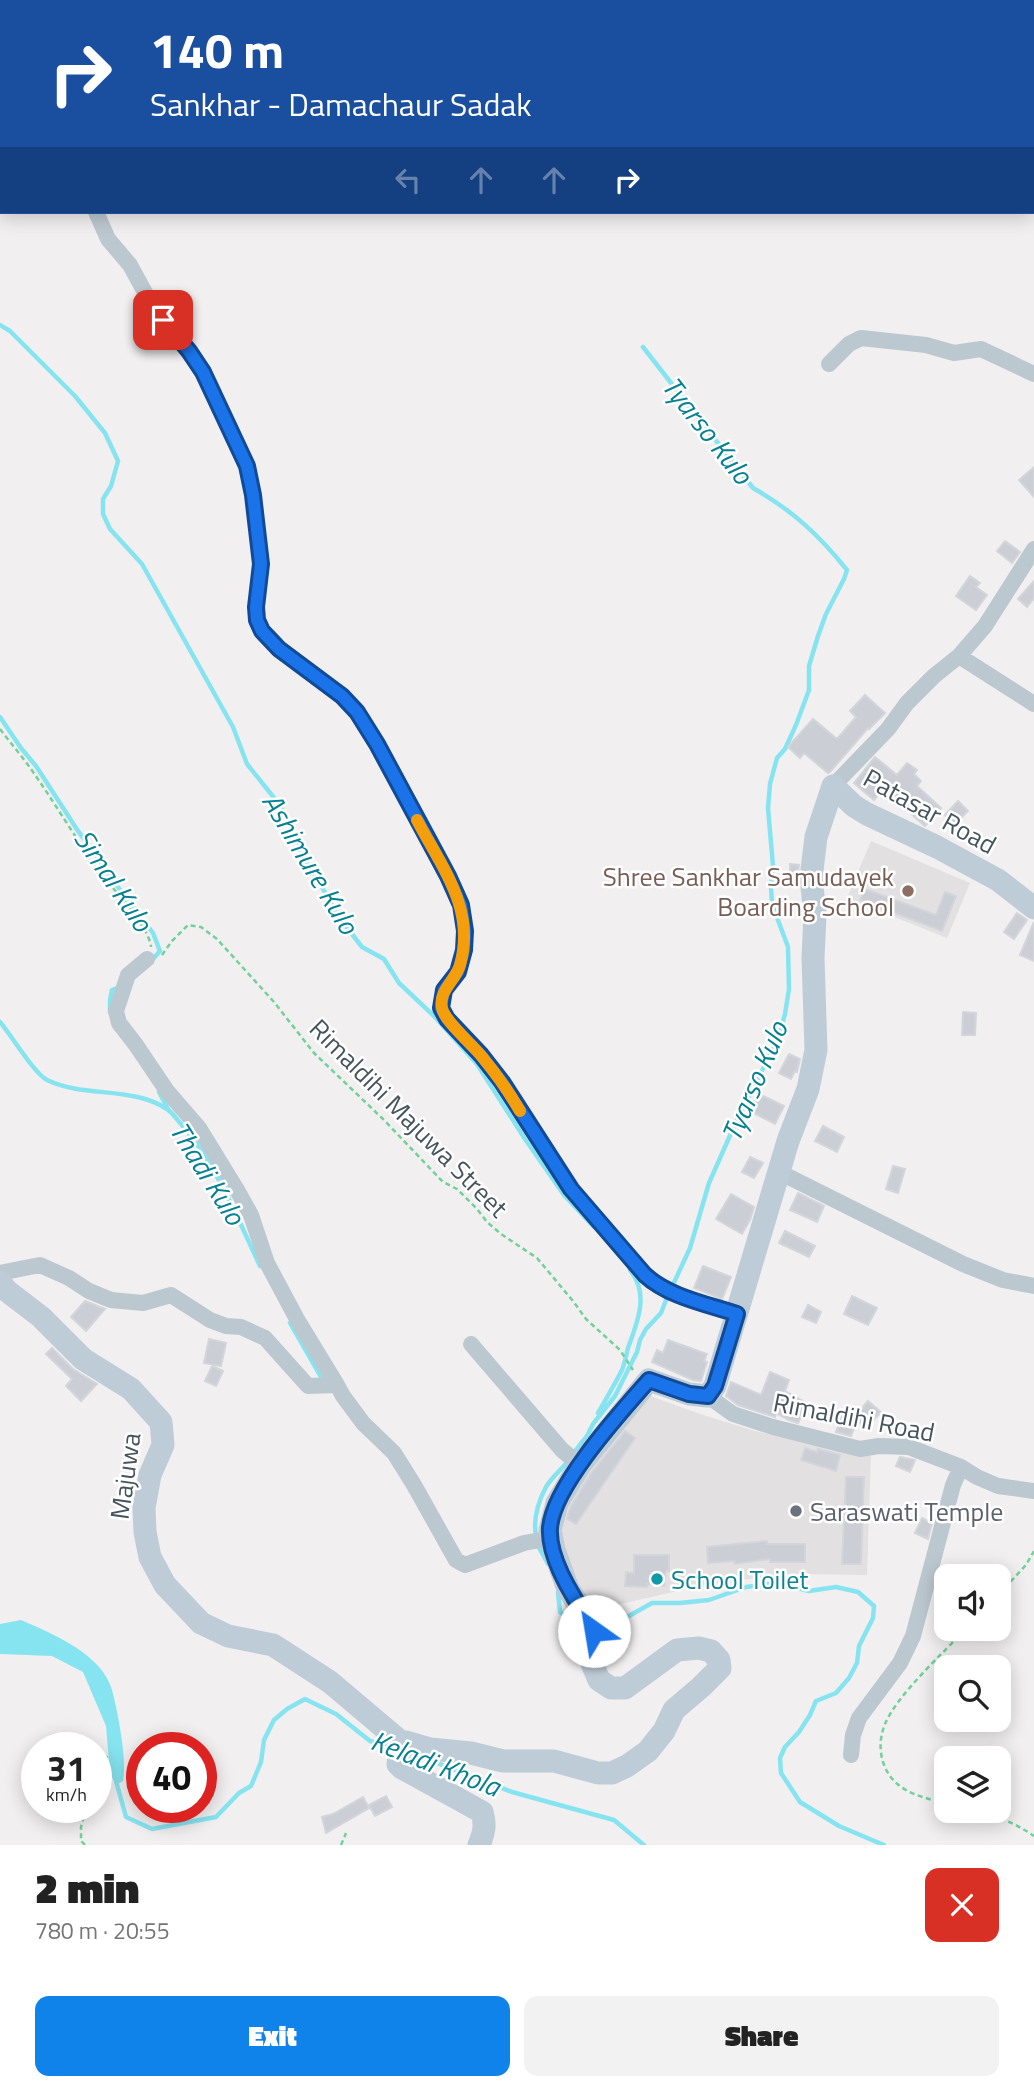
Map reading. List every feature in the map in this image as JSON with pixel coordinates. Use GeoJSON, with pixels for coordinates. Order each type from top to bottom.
{"type":"FeatureCollection","features":[{"type":"Feature","properties":{"kind":"street"},"geometry":{"type":"LineString","coordinates":[[97,214],[108,239],[130,265],[148,298],[203,372],[247,466],[261,564],[256,607],[257,620],[262,631],[279,649],[342,696],[357,712],[377,744],[461,905],[465,931],[464,950],[458,972],[444,990],[441,1008],[447,1019],[502,1082],[571,1189],[655,1284],[737,1314]]}},
{"type":"Feature","properties":{"kind":"street"},"geometry":{"type":"LineString","coordinates":[[829,364],[849,344],[861,338],[926,345],[954,353],[981,349],[1034,374]]}},
{"type":"Feature","properties":{"kind":"street"},"geometry":{"type":"LineString","coordinates":[[478,1845],[484,1832],[485,1819],[482,1812],[402,1768],[398,1764],[401,1742],[503,1761],[554,1761],[598,1773],[612,1773],[648,1751],[664,1731],[674,1710],[720,1668],[719,1660],[711,1651],[699,1648],[677,1650],[625,1688],[611,1688],[599,1680],[591,1661],[593,1626],[568,1589],[547,1538],[552,1519],[557,1503],[580,1465],[649,1380],[689,1394],[708,1396],[715,1386],[779,1171],[808,1089],[816,1050],[813,958],[815,914],[811,878],[816,838],[833,786],[888,729],[907,703],[959,656],[985,626],[1034,549]]}},
{"type":"Feature","properties":{"kind":"street"},"geometry":{"type":"LineString","coordinates":[[959,656],[1034,704]]}},
{"type":"Feature","properties":{"kind":"street","name":"Patasar Road"},"geometry":{"type":"LineString","coordinates":[[833,786],[867,814],[998,880],[1034,908]]}},
{"type":"Feature","properties":{"kind":"street"},"geometry":{"type":"LineString","coordinates":[[153,958],[128,975],[116,1011],[119,1023],[167,1091],[199,1128],[237,1190],[251,1215],[267,1263],[335,1385],[363,1423],[394,1453],[456,1560],[465,1565],[524,1543],[547,1538]]}},
{"type":"Feature","properties":{"kind":"street"},"geometry":{"type":"LineString","coordinates":[[779,1171],[963,1264],[1003,1280],[1034,1286]]}},
{"type":"Feature","properties":{"kind":"street"},"geometry":{"type":"LineString","coordinates":[[0,1273],[40,1265],[111,1300],[143,1303],[172,1295],[209,1320],[226,1326],[242,1327],[265,1338],[308,1386],[335,1385]]}},
{"type":"Feature","properties":{"kind":"street","name":"Majuwa"},"geometry":{"type":"LineString","coordinates":[[0,1282],[6,1290],[41,1317],[83,1359],[131,1389],[161,1422],[163,1445],[150,1475],[144,1508],[150,1557],[165,1585],[201,1623],[228,1636],[273,1645],[330,1682],[401,1742]]}},
{"type":"Feature","properties":{"kind":"street"},"geometry":{"type":"LineString","coordinates":[[471,1344],[562,1450],[580,1465]]}},
{"type":"Feature","properties":{"kind":"street","name":"Rimaldihi Road"},"geometry":{"type":"LineString","coordinates":[[708,1396],[733,1414],[773,1427],[860,1449],[879,1446],[909,1447],[961,1467],[977,1478],[998,1486],[1034,1491]]}},
{"type":"Feature","properties":{"kind":"street"},"geometry":{"type":"LineString","coordinates":[[851,1755],[853,1735],[859,1718],[900,1663],[914,1636],[953,1485],[961,1467]]}},
{"type":"Feature","properties":{"kind":"path"},"geometry":{"type":"LineString","coordinates":[[0,729],[145,931],[151,942],[153,958]]}},
{"type":"Feature","properties":{"kind":"path","name":"Rimaldihi Majuwa Street"},"geometry":{"type":"LineString","coordinates":[[153,958],[188,925],[201,927],[217,939],[274,1002],[314,1053],[383,1119],[443,1182],[457,1189],[487,1222],[537,1258],[586,1319],[620,1350],[638,1376]]}},
{"type":"Feature","properties":{"kind":"path"},"geometry":{"type":"LineString","coordinates":[[1011,1581],[1026,1565],[1034,1551]]}},
{"type":"Feature","properties":{"kind":"path"},"geometry":{"type":"LineString","coordinates":[[934,1800],[905,1790],[888,1775],[881,1761],[881,1742],[884,1725],[898,1701],[955,1641]]}},
{"type":"Feature","properties":{"kind":"path"},"geometry":{"type":"LineString","coordinates":[[1011,1822],[1034,1836]]}},
{"type":"Feature","properties":{"kind":"path"},"geometry":{"type":"LineString","coordinates":[[82,1823],[81,1841],[85,1845]]}},
{"type":"Feature","properties":{"kind":"path"},"geometry":{"type":"LineString","coordinates":[[341,1845],[346,1833]]}},
{"type":"Feature","properties":{"kind":"shaded area","name":"Shree Sankhar Samudayek Boarding School"},"geometry":{"type":"Polygon","coordinates":[[[871,841],[970,883],[947,938],[847,898],[871,841]]]}},
{"type":"Feature","properties":{"kind":"shaded area"},"geometry":{"type":"Polygon","coordinates":[[[645,1394],[755,1431],[871,1452],[867,1575],[792,1574],[708,1584],[590,1611],[578,1593],[555,1529],[578,1476],[645,1394]]]}},
{"type":"Feature","properties":{"kind":"water"},"geometry":{"type":"Polygon","coordinates":[[[21,1620],[47,1632],[87,1656],[107,1677],[120,1729],[124,1759],[123,1781],[116,1785],[112,1777],[112,1732],[107,1732],[83,1672],[52,1656],[0,1654],[0,1624],[21,1620]]]}},
{"type":"Feature","properties":{"kind":"building"},"geometry":{"type":"Polygon","coordinates":[[[1034,467],[1034,497],[1019,480],[1034,467]]]}},
{"type":"Feature","properties":{"kind":"building"},"geometry":{"type":"Polygon","coordinates":[[[1005,541],[1020,552],[1012,563],[997,551],[1005,541]]]}},
{"type":"Feature","properties":{"kind":"building"},"geometry":{"type":"Polygon","coordinates":[[[970,576],[980,583],[976,587],[987,595],[976,610],[956,596],[970,576]]]}},
{"type":"Feature","properties":{"kind":"building"},"geometry":{"type":"Polygon","coordinates":[[[1034,581],[1034,598],[1027,607],[1018,599],[1034,581]]]}},
{"type":"Feature","properties":{"kind":"building"},"geometry":{"type":"Polygon","coordinates":[[[865,695],[885,713],[868,728],[830,772],[804,753],[800,758],[788,747],[813,719],[837,739],[856,717],[850,711],[865,695]]]}},
{"type":"Feature","properties":{"kind":"building"},"geometry":{"type":"Polygon","coordinates":[[[875,757],[897,775],[907,763],[917,770],[914,774],[921,781],[917,786],[941,808],[925,826],[883,789],[874,800],[854,783],[875,757]]]}},
{"type":"Feature","properties":{"kind":"building"},"geometry":{"type":"Polygon","coordinates":[[[958,801],[968,811],[955,824],[945,815],[958,801]]]}},
{"type":"Feature","properties":{"kind":"building"},"geometry":{"type":"Polygon","coordinates":[[[790,864],[799,865],[797,878],[790,878],[790,864]]]}},
{"type":"Feature","properties":{"kind":"building"},"geometry":{"type":"Polygon","coordinates":[[[865,889],[936,915],[945,892],[956,896],[942,931],[860,900],[865,889]]]}},
{"type":"Feature","properties":{"kind":"building"},"geometry":{"type":"Polygon","coordinates":[[[1017,913],[1027,920],[1014,939],[1004,932],[1017,913]]]}},
{"type":"Feature","properties":{"kind":"building"},"geometry":{"type":"Polygon","coordinates":[[[1034,922],[1034,961],[1020,955],[1034,922]]]}},
{"type":"Feature","properties":{"kind":"building"},"geometry":{"type":"Polygon","coordinates":[[[963,1012],[976,1013],[975,1035],[962,1035],[963,1012]]]}},
{"type":"Feature","properties":{"kind":"building"},"geometry":{"type":"Polygon","coordinates":[[[789,1054],[800,1059],[797,1072],[795,1071],[791,1079],[779,1073],[789,1054]]]}},
{"type":"Feature","properties":{"kind":"building"},"geometry":{"type":"Polygon","coordinates":[[[759,1094],[784,1106],[775,1124],[750,1111],[759,1094]]]}},
{"type":"Feature","properties":{"kind":"building"},"geometry":{"type":"Polygon","coordinates":[[[823,1126],[844,1137],[837,1152],[815,1141],[823,1126]]]}},
{"type":"Feature","properties":{"kind":"building"},"geometry":{"type":"Polygon","coordinates":[[[750,1157],[763,1163],[754,1178],[742,1172],[750,1157]]]}},
{"type":"Feature","properties":{"kind":"building"},"geometry":{"type":"Polygon","coordinates":[[[893,1166],[905,1169],[898,1193],[886,1189],[893,1166]]]}},
{"type":"Feature","properties":{"kind":"building"},"geometry":{"type":"Polygon","coordinates":[[[798,1193],[824,1206],[817,1222],[790,1210],[798,1193]]]}},
{"type":"Feature","properties":{"kind":"building"},"geometry":{"type":"Polygon","coordinates":[[[731,1194],[754,1207],[742,1234],[716,1219],[731,1194]]]}},
{"type":"Feature","properties":{"kind":"building"},"geometry":{"type":"Polygon","coordinates":[[[785,1231],[815,1246],[809,1257],[779,1243],[785,1231]]]}},
{"type":"Feature","properties":{"kind":"building"},"geometry":{"type":"Polygon","coordinates":[[[703,1266],[731,1277],[722,1299],[694,1288],[703,1266]]]}},
{"type":"Feature","properties":{"kind":"building"},"geometry":{"type":"Polygon","coordinates":[[[852,1296],[877,1308],[868,1325],[844,1314],[852,1296]]]}},
{"type":"Feature","properties":{"kind":"building"},"geometry":{"type":"Polygon","coordinates":[[[85,1301],[105,1309],[86,1331],[71,1317],[85,1301]]]}},
{"type":"Feature","properties":{"kind":"building"},"geometry":{"type":"Polygon","coordinates":[[[808,1305],[821,1312],[816,1323],[802,1317],[808,1305]]]}},
{"type":"Feature","properties":{"kind":"building"},"geometry":{"type":"Polygon","coordinates":[[[209,1339],[226,1343],[221,1366],[204,1363],[209,1339]]]}},
{"type":"Feature","properties":{"kind":"building"},"geometry":{"type":"Polygon","coordinates":[[[668,1340],[707,1354],[701,1381],[652,1362],[657,1350],[663,1353],[668,1340]]]}},
{"type":"Feature","properties":{"kind":"building"},"geometry":{"type":"Polygon","coordinates":[[[52,1348],[73,1369],[97,1384],[81,1401],[66,1386],[72,1379],[46,1354],[52,1348]]]}},
{"type":"Feature","properties":{"kind":"building"},"geometry":{"type":"Polygon","coordinates":[[[212,1366],[223,1371],[216,1386],[205,1381],[212,1366]]]}},
{"type":"Feature","properties":{"kind":"building"},"geometry":{"type":"Polygon","coordinates":[[[770,1372],[789,1380],[785,1391],[808,1404],[798,1423],[776,1413],[775,1417],[738,1405],[726,1396],[731,1382],[761,1395],[770,1372]]]}},
{"type":"Feature","properties":{"kind":"building"},"geometry":{"type":"Polygon","coordinates":[[[868,1401],[881,1412],[872,1422],[868,1419],[863,1426],[854,1418],[868,1401]]]}},
{"type":"Feature","properties":{"kind":"building"},"geometry":{"type":"Polygon","coordinates":[[[842,1416],[851,1419],[850,1424],[855,1425],[851,1436],[836,1432],[842,1416]]]}},
{"type":"Feature","properties":{"kind":"building"},"geometry":{"type":"Polygon","coordinates":[[[625,1431],[635,1438],[576,1524],[567,1519],[570,1508],[591,1473],[625,1431]]]}},
{"type":"Feature","properties":{"kind":"building"},"geometry":{"type":"Polygon","coordinates":[[[805,1448],[840,1455],[836,1471],[801,1460],[805,1448]]]}},
{"type":"Feature","properties":{"kind":"building"},"geometry":{"type":"Polygon","coordinates":[[[900,1457],[915,1460],[910,1472],[896,1466],[900,1457]]]}},
{"type":"Feature","properties":{"kind":"building"},"geometry":{"type":"Polygon","coordinates":[[[846,1477],[864,1477],[861,1564],[842,1564],[846,1477]]]}},
{"type":"Feature","properties":{"kind":"building"},"geometry":{"type":"Polygon","coordinates":[[[922,1518],[932,1523],[928,1539],[915,1533],[922,1518]]]}},
{"type":"Feature","properties":{"kind":"building"},"geometry":{"type":"Polygon","coordinates":[[[767,1541],[767,1544],[805,1544],[805,1562],[770,1562],[770,1559],[735,1564],[734,1561],[708,1563],[707,1547],[767,1541]]]}},
{"type":"Feature","properties":{"kind":"building"},"geometry":{"type":"Polygon","coordinates":[[[634,1555],[669,1555],[669,1571],[666,1571],[664,1586],[625,1586],[626,1572],[634,1573],[634,1555]]]}},
{"type":"Feature","properties":{"kind":"building"},"geometry":{"type":"Polygon","coordinates":[[[386,1796],[392,1807],[375,1816],[369,1805],[386,1796]]]}},
{"type":"Feature","properties":{"kind":"building"},"geometry":{"type":"Polygon","coordinates":[[[363,1797],[369,1808],[326,1833],[322,1817],[333,1814],[363,1797]]]}},
{"type":"Feature","properties":{"kind":"waterway","name":"Ashimure Kulo"},"geometry":{"type":"LineString","coordinates":[[0,325],[10,331],[75,396],[105,433],[118,461],[111,486],[103,499],[103,514],[110,529],[142,564],[233,727],[247,764],[279,804],[298,839],[301,855],[338,916],[362,947],[384,959],[399,983],[435,1017],[477,1064],[564,1195],[593,1226]]}},
{"type":"Feature","properties":{"kind":"waterway","name":"Tyarso Kulo"},"geometry":{"type":"LineString","coordinates":[[643,347],[753,488],[804,524],[847,570],[818,636],[809,666],[809,690],[785,749],[777,758],[770,784],[768,808],[773,866],[772,904],[788,947],[789,989],[785,1014],[778,1039],[709,1183],[690,1248],[672,1287]]}},
{"type":"Feature","properties":{"kind":"waterway","name":"Simal Kulo"},"geometry":{"type":"LineString","coordinates":[[0,717],[105,870],[153,933],[160,951],[153,959]]}},
{"type":"Feature","properties":{"kind":"waterway","name":"Simal Kulo"},"geometry":{"type":"LineString","coordinates":[[110,1012],[112,990],[120,987]]}},
{"type":"Feature","properties":{"kind":"waterway","name":"Thadi Kulo"},"geometry":{"type":"LineString","coordinates":[[0,1022],[29,1062],[47,1080],[77,1089],[139,1097],[171,1112],[206,1157],[260,1266]]}},
{"type":"Feature","properties":{"kind":"waterway","name":"Simal Kulo"},"geometry":{"type":"LineString","coordinates":[[159,1092],[168,1109]]}},
{"type":"Feature","properties":{"kind":"waterway","name":"Ashimure Kulo"},"geometry":{"type":"LineString","coordinates":[[598,1413],[622,1370],[638,1319],[641,1299],[636,1279],[630,1270]]}},
{"type":"Feature","properties":{"kind":"waterway","name":"Tyarso Kulo"},"geometry":{"type":"LineString","coordinates":[[573,1454],[615,1396],[637,1352],[640,1340],[661,1313],[668,1295]]}},
{"type":"Feature","properties":{"kind":"waterway","name":"Thadi Kulo"},"geometry":{"type":"LineString","coordinates":[[290,1323],[321,1377]]}},
{"type":"Feature","properties":{"kind":"waterway","name":"Tyarso Kulo"},"geometry":{"type":"LineString","coordinates":[[536,1536],[536,1517],[541,1499],[548,1484],[568,1461]]}},
{"type":"Feature","properties":{"kind":"waterway","name":"Tyarso Kulo"},"geometry":{"type":"LineString","coordinates":[[537,1544],[548,1564]]}},
{"type":"Feature","properties":{"kind":"waterway"},"geometry":{"type":"LineString","coordinates":[[600,1639],[620,1621],[652,1603],[709,1600],[746,1587],[777,1583],[809,1591],[836,1587],[858,1592],[874,1606],[873,1618],[859,1646],[857,1663],[836,1693],[816,1701],[799,1732],[785,1747],[780,1758],[781,1773],[800,1802],[839,1826],[884,1845]]}},
{"type":"Feature","properties":{"kind":"waterway"},"geometry":{"type":"LineString","coordinates":[[558,1592],[560,1612],[584,1631]]}},
{"type":"Feature","properties":{"kind":"waterway","name":"Keladi Khola"},"geometry":{"type":"LineString","coordinates":[[116,1781],[126,1817],[152,1829],[216,1817],[239,1793],[251,1786],[261,1762],[264,1740],[274,1720],[305,1699],[336,1714],[370,1741],[392,1747]]}},
{"type":"Feature","properties":{"kind":"waterway","name":"Keladi Khola"},"geometry":{"type":"LineString","coordinates":[[427,1759],[512,1792],[614,1820],[644,1845]]}},
{"type":"Feature","properties":{"kind":"slow traffic"},"geometry":{"type":"LineString","coordinates":[[417,820],[461,905],[465,931],[464,950],[458,972],[444,990],[441,1008],[447,1019],[502,1082],[520,1111]]}},
{"type":"Feature","properties":{"kind":"place","name":"Shree Sankhar Samudayek Boarding School"},"geometry":{"type":"Point","coordinates":[908,891]}},
{"type":"Feature","properties":{"kind":"place","name":"Saraswati Temple"},"geometry":{"type":"Point","coordinates":[796,1511]}},
{"type":"Feature","properties":{"kind":"place","name":"School Toilet"},"geometry":{"type":"Point","coordinates":[657,1579]}},
{"type":"Feature","properties":{"kind":"route"},"geometry":{"type":"LineString","coordinates":[[163,320],[203,372],[247,466],[261,564],[256,607],[257,620],[262,631],[279,649],[342,696],[357,712],[377,744],[461,905],[465,931],[464,950],[458,972],[444,990],[441,1008],[447,1019],[502,1082],[571,1189],[645,1275],[655,1284],[675,1293],[737,1314],[715,1386],[708,1396],[689,1394],[649,1380],[580,1465],[557,1503],[550,1530],[554,1550],[568,1589],[594,1631]]}}]}
